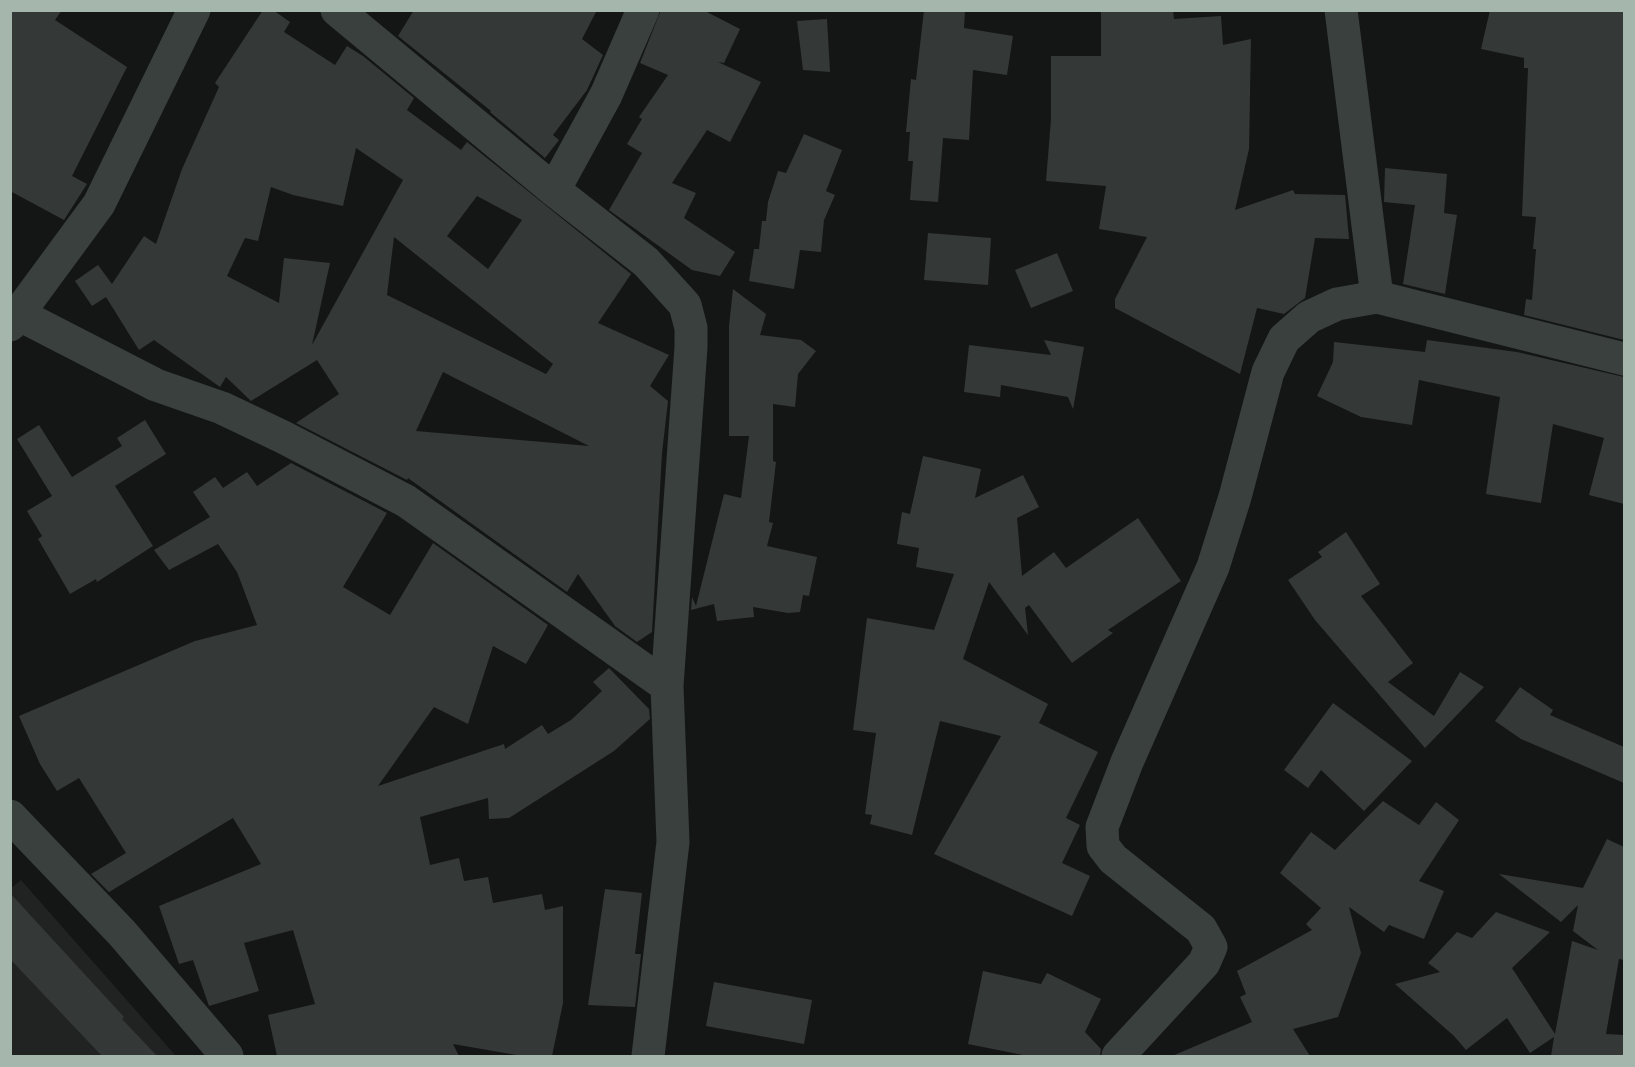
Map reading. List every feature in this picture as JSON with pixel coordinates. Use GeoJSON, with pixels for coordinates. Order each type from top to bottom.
{"type":"FeatureCollection","features":[{"type":"Feature","properties":{"kind":"street"},"geometry":{"type":"LineString","coordinates":[[194,10],[99,204],[15,320],[156,385],[222,408],[406,501],[667,686]]}},
{"type":"Feature","properties":{"kind":"street"},"geometry":{"type":"LineString","coordinates":[[337,10],[554,190],[646,262],[685,305],[691,328],[667,686],[673,842],[648,1056]]}},
{"type":"Feature","properties":{"kind":"street"},"geometry":{"type":"LineString","coordinates":[[554,190],[606,95],[644,10]]}},
{"type":"Feature","properties":{"kind":"street"},"geometry":{"type":"LineString","coordinates":[[1341,10],[1377,297]]}},
{"type":"Feature","properties":{"kind":"street"},"geometry":{"type":"LineString","coordinates":[[1118,1056],[1204,963],[1211,947],[1201,929],[1113,858],[1103,846],[1102,827],[1127,762],[1213,567],[1235,497],[1268,372],[1284,339],[1309,317],[1337,304],[1377,297],[1624,358]]}},
{"type":"Feature","properties":{"kind":"street"},"geometry":{"type":"LineString","coordinates":[[10,816],[122,933],[227,1056]]}},
{"type":"Feature","properties":{"kind":"shaded area"},"geometry":{"type":"Polygon","coordinates":[[[21,880],[176,1056],[11,1056],[10,889],[21,880]]]}},
{"type":"Feature","properties":{"kind":"building"},"geometry":{"type":"Polygon","coordinates":[[[10,10],[62,10],[55,20],[127,67],[72,176],[87,184],[64,220],[10,191],[10,10]]]}},
{"type":"Feature","properties":{"kind":"building"},"geometry":{"type":"Polygon","coordinates":[[[263,10],[273,10],[290,22],[284,32],[335,65],[347,46],[363,56],[414,98],[407,110],[461,150],[467,142],[631,274],[598,323],[669,355],[650,386],[668,401],[662,453],[652,632],[637,642],[615,626],[578,574],[567,592],[408,478],[407,480],[296,423],[339,394],[317,360],[251,401],[226,377],[220,387],[154,340],[139,350],[106,297],[92,306],[75,281],[98,265],[112,284],[144,236],[156,244],[182,169],[219,87],[215,83],[263,10]],[[356,148],[343,206],[293,195],[271,187],[258,241],[245,238],[227,276],[279,303],[284,258],[330,263],[312,345],[403,180],[356,148]],[[477,196],[447,236],[488,269],[522,220],[477,196]],[[394,237],[387,295],[546,374],[553,364],[394,237]],[[443,372],[416,431],[589,446],[443,372]]]}},
{"type":"Feature","properties":{"kind":"building"},"geometry":{"type":"Polygon","coordinates":[[[414,10],[597,10],[582,39],[603,55],[587,90],[553,135],[559,140],[545,158],[398,36],[414,10]]]}},
{"type":"Feature","properties":{"kind":"building"},"geometry":{"type":"Polygon","coordinates":[[[661,10],[703,10],[740,29],[724,63],[718,62],[761,82],[730,142],[707,130],[672,183],[696,193],[684,218],[735,252],[720,276],[692,270],[609,210],[642,153],[627,144],[642,119],[639,117],[668,75],[640,63],[661,10]]]}},
{"type":"Feature","properties":{"kind":"building"},"geometry":{"type":"Polygon","coordinates":[[[924,10],[965,10],[964,28],[1013,36],[1007,75],[973,70],[969,140],[943,138],[938,202],[910,200],[913,161],[908,161],[910,132],[906,132],[911,79],[916,80],[924,10]]]}},
{"type":"Feature","properties":{"kind":"building"},"geometry":{"type":"Polygon","coordinates":[[[1101,10],[1173,10],[1174,19],[1221,16],[1223,45],[1251,39],[1249,149],[1235,210],[1293,190],[1295,194],[1345,195],[1349,239],[1315,238],[1305,298],[1284,314],[1257,308],[1240,374],[1115,308],[1115,299],[1147,237],[1099,229],[1106,186],[1046,181],[1051,119],[1051,56],[1101,56],[1101,10]]]}},
{"type":"Feature","properties":{"kind":"building"},"geometry":{"type":"Polygon","coordinates":[[[1490,10],[1624,10],[1624,340],[1524,315],[1526,299],[1532,300],[1536,249],[1533,249],[1536,217],[1522,216],[1528,68],[1524,68],[1524,58],[1481,49],[1490,10]]]}},
{"type":"Feature","properties":{"kind":"building"},"geometry":{"type":"Polygon","coordinates":[[[827,19],[830,72],[803,70],[797,21],[827,19]]]}},
{"type":"Feature","properties":{"kind":"building"},"geometry":{"type":"Polygon","coordinates":[[[804,134],[842,150],[826,191],[835,195],[824,220],[821,252],[800,250],[794,289],[749,281],[754,249],[759,249],[762,221],[766,221],[768,202],[778,171],[786,173],[804,134]]]}},
{"type":"Feature","properties":{"kind":"building"},"geometry":{"type":"Polygon","coordinates":[[[1385,168],[1447,174],[1444,213],[1457,215],[1445,294],[1403,284],[1415,205],[1384,202],[1385,168]]]}},
{"type":"Feature","properties":{"kind":"building"},"geometry":{"type":"Polygon","coordinates":[[[928,233],[991,238],[988,285],[924,280],[928,233]]]}},
{"type":"Feature","properties":{"kind":"building"},"geometry":{"type":"Polygon","coordinates":[[[1057,253],[1073,291],[1031,308],[1015,270],[1057,253]]]}},
{"type":"Feature","properties":{"kind":"building"},"geometry":{"type":"Polygon","coordinates":[[[733,289],[766,314],[760,335],[801,340],[816,351],[798,374],[795,407],[773,404],[773,461],[776,462],[769,522],[773,523],[767,546],[817,557],[809,596],[803,595],[800,612],[788,613],[753,607],[754,617],[717,621],[714,604],[691,610],[692,597],[696,606],[724,494],[741,498],[749,436],[729,436],[729,326],[733,289]]]}},
{"type":"Feature","properties":{"kind":"building"},"geometry":{"type":"Polygon","coordinates":[[[1044,340],[1084,347],[1073,409],[1068,397],[1001,385],[1000,397],[964,392],[969,345],[1051,355],[1044,340]]]}},
{"type":"Feature","properties":{"kind":"building"},"geometry":{"type":"Polygon","coordinates":[[[1427,340],[1517,352],[1624,377],[1624,504],[1589,495],[1604,438],[1553,424],[1541,503],[1486,494],[1500,397],[1419,380],[1412,425],[1361,417],[1317,396],[1333,362],[1334,342],[1425,352],[1427,340]]]}},
{"type":"Feature","properties":{"kind":"building"},"geometry":{"type":"Polygon","coordinates":[[[145,420],[166,454],[115,486],[153,546],[97,582],[96,579],[70,594],[38,539],[42,536],[27,511],[52,496],[17,439],[39,425],[72,477],[122,446],[117,438],[145,420]]]}},
{"type":"Feature","properties":{"kind":"building"},"geometry":{"type":"Polygon","coordinates":[[[923,456],[981,469],[975,498],[1023,475],[1039,507],[1017,518],[1022,576],[1054,552],[1066,568],[1138,518],[1181,581],[1108,630],[1113,633],[1072,663],[1029,605],[1025,608],[1028,635],[989,582],[963,659],[1048,704],[1039,723],[1098,752],[1066,818],[1080,825],[1062,863],[1090,876],[1072,916],[934,854],[1001,736],[940,721],[912,835],[870,824],[872,815],[865,814],[876,733],[853,730],[867,618],[934,630],[954,574],[916,567],[919,548],[897,544],[902,512],[910,514],[923,456]]]}},
{"type":"Feature","properties":{"kind":"building"},"geometry":{"type":"Polygon","coordinates":[[[291,463],[387,513],[343,587],[390,615],[433,543],[548,625],[526,664],[493,646],[468,724],[434,707],[378,786],[504,744],[505,749],[542,725],[548,734],[571,720],[602,691],[593,682],[609,668],[649,709],[650,719],[614,751],[509,818],[489,819],[488,798],[420,817],[430,865],[459,858],[464,881],[488,877],[493,903],[542,894],[545,910],[563,906],[563,1003],[552,1056],[522,1056],[453,1044],[459,1056],[277,1056],[268,1015],[315,1004],[293,930],[244,943],[259,991],[209,1006],[193,960],[179,964],[159,906],[261,864],[233,818],[109,892],[91,874],[126,853],[79,778],[57,791],[40,764],[19,716],[195,641],[257,625],[237,572],[218,544],[169,570],[154,550],[210,517],[193,492],[215,477],[223,488],[247,472],[257,486],[291,463]]]}},
{"type":"Feature","properties":{"kind":"building"},"geometry":{"type":"Polygon","coordinates":[[[1346,532],[1380,584],[1361,596],[1413,663],[1388,682],[1434,716],[1460,672],[1484,687],[1425,748],[1315,620],[1288,580],[1322,557],[1318,552],[1346,532]]]}},
{"type":"Feature","properties":{"kind":"building"},"geometry":{"type":"Polygon","coordinates":[[[1520,687],[1553,710],[1550,715],[1624,747],[1624,783],[1521,739],[1495,721],[1520,687]]]}},
{"type":"Feature","properties":{"kind":"building"},"geometry":{"type":"Polygon","coordinates":[[[1333,703],[1412,761],[1364,811],[1321,770],[1308,788],[1284,770],[1333,703]]]}},
{"type":"Feature","properties":{"kind":"building"},"geometry":{"type":"Polygon","coordinates":[[[1383,801],[1419,825],[1436,802],[1459,820],[1419,881],[1444,891],[1424,939],[1389,925],[1384,932],[1349,907],[1361,953],[1338,1017],[1293,1029],[1310,1056],[1172,1056],[1252,1022],[1240,997],[1246,994],[1237,971],[1312,930],[1306,924],[1321,908],[1280,873],[1311,832],[1335,850],[1383,801]]]}},
{"type":"Feature","properties":{"kind":"building"},"geometry":{"type":"Polygon","coordinates":[[[1607,839],[1624,847],[1624,960],[1619,959],[1606,1034],[1624,1035],[1624,1056],[1551,1056],[1554,1037],[1530,1053],[1507,1018],[1466,1050],[1454,1036],[1395,984],[1440,972],[1428,963],[1457,932],[1472,938],[1496,912],[1550,932],[1512,968],[1555,1034],[1572,941],[1598,950],[1573,931],[1578,905],[1561,922],[1499,874],[1583,888],[1607,839]]]}},
{"type":"Feature","properties":{"kind":"building"},"geometry":{"type":"Polygon","coordinates":[[[605,889],[642,893],[635,954],[641,954],[635,1007],[588,1005],[605,889]]]}},
{"type":"Feature","properties":{"kind":"building"},"geometry":{"type":"Polygon","coordinates":[[[10,893],[157,1056],[102,1056],[10,959],[10,893]]]}},
{"type":"Feature","properties":{"kind":"building"},"geometry":{"type":"Polygon","coordinates":[[[983,971],[1041,984],[1047,973],[1101,999],[1085,1032],[1101,1049],[1100,1056],[1028,1056],[968,1044],[983,971]]]}},
{"type":"Feature","properties":{"kind":"building"},"geometry":{"type":"Polygon","coordinates":[[[714,982],[812,1000],[804,1044],[706,1026],[714,982]]]}}]}
